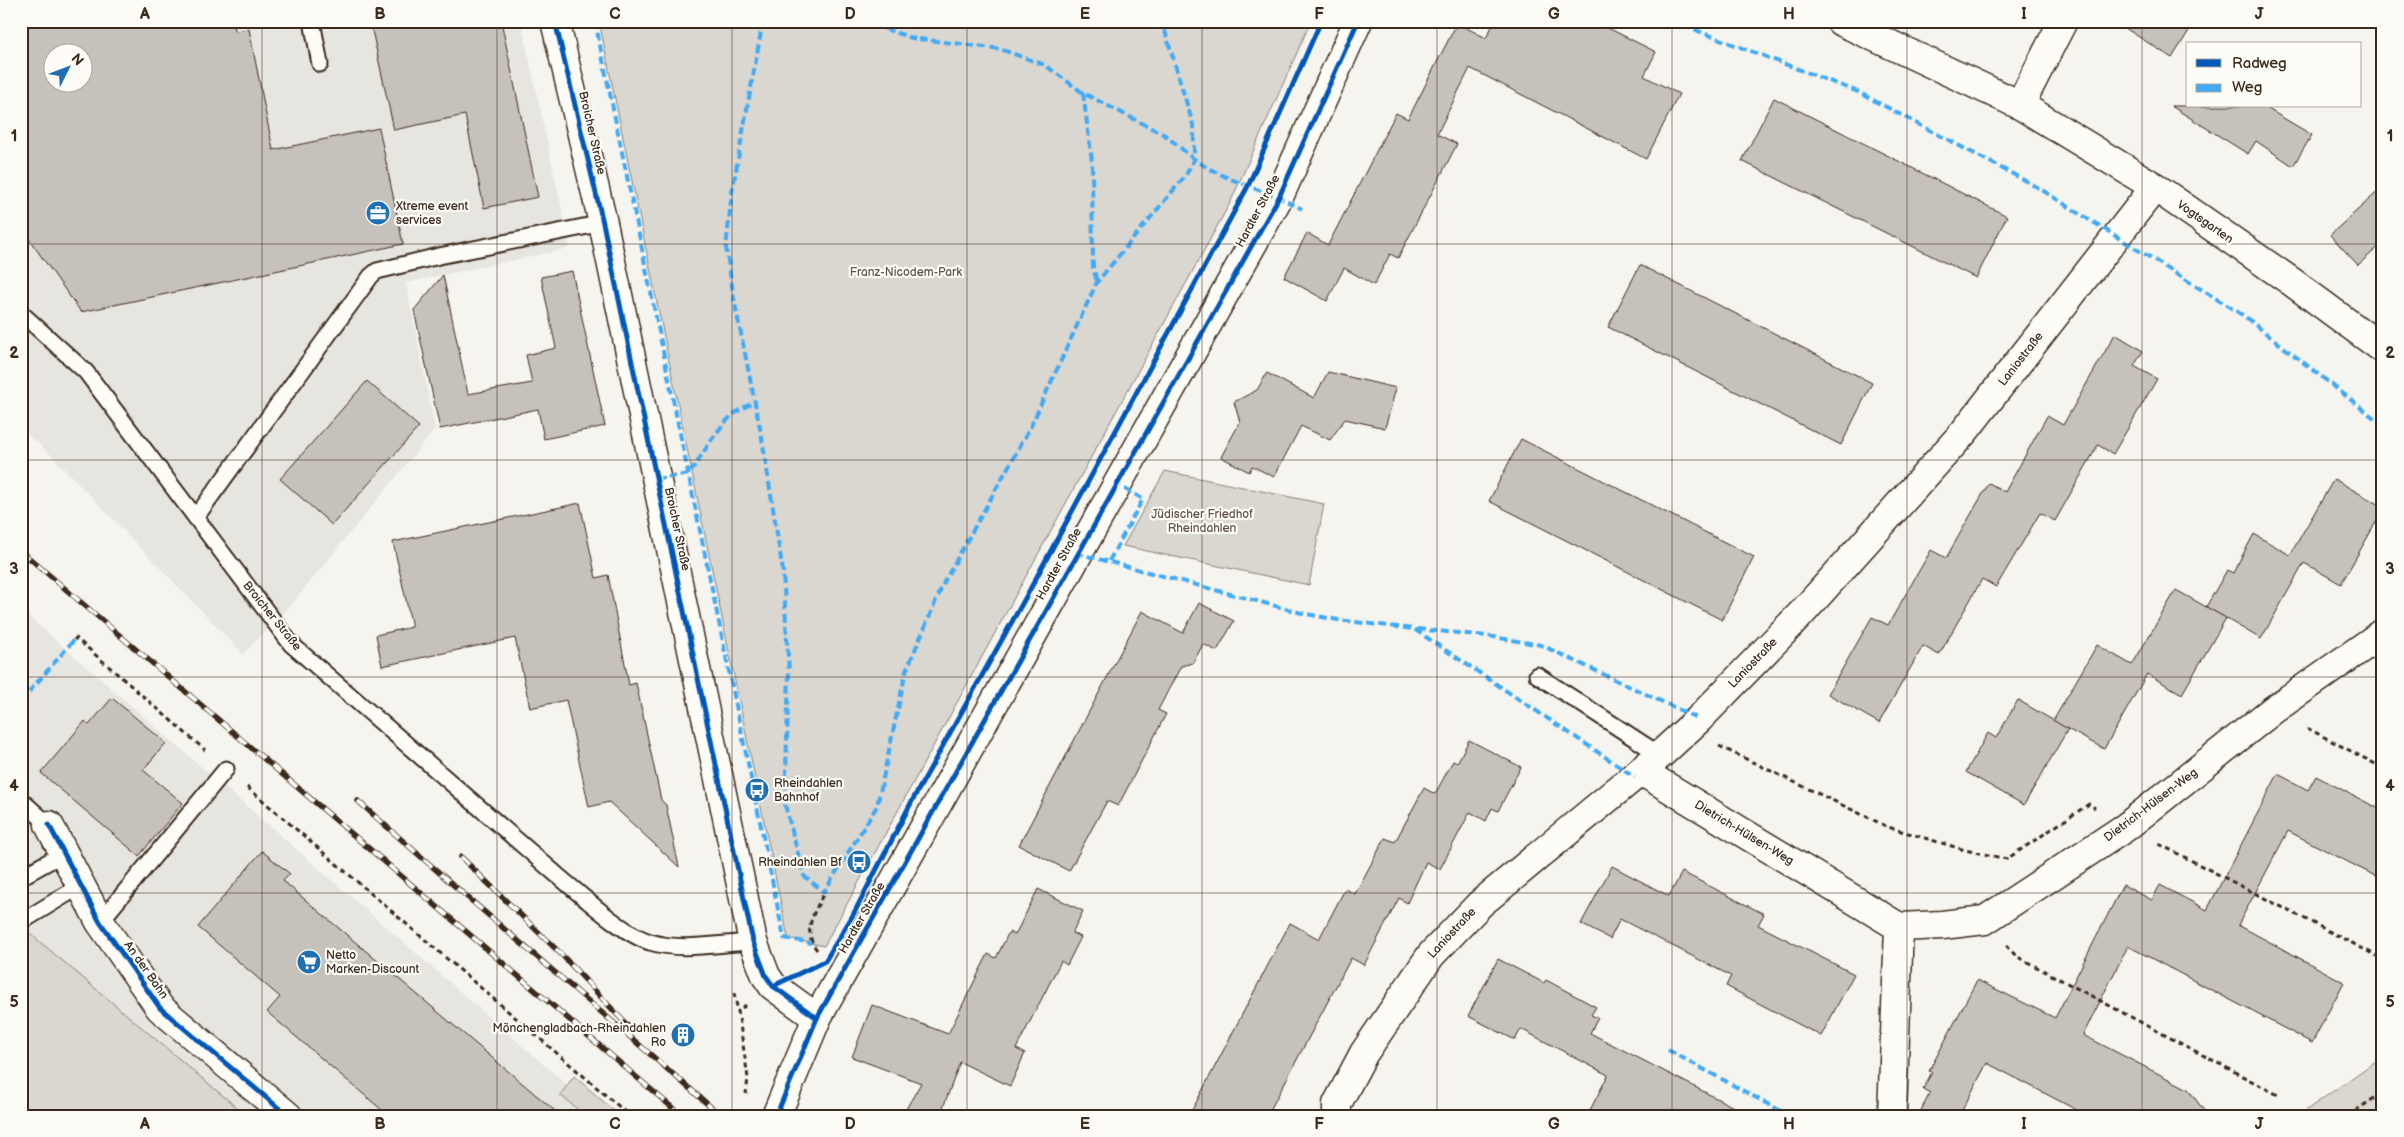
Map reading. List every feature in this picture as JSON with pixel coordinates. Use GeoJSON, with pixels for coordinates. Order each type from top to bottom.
{"type":"FeatureCollection","features":[{"type":"Feature","properties":{"kind":"street","name":"Broicher Straße"},"geometry":{"type":"LineString","coordinates":[[555,21],[603,223],[753,942],[766,976],[773,986],[817,1018]]}},
{"type":"Feature","properties":{"kind":"street","name":"Hardter Straße"},"geometry":{"type":"LineString","coordinates":[[776,1116],[817,1018],[1279,197],[1358,21]]}},
{"type":"Feature","properties":{"kind":"street","name":"Vogtsgarten"},"geometry":{"type":"LineString","coordinates":[[1840,21],[2020,105],[2155,187],[2292,282],[2383,349]]}},
{"type":"Feature","properties":{"kind":"street"},"geometry":{"type":"LineString","coordinates":[[2020,105],[2063,21]]}},
{"type":"Feature","properties":{"kind":"street","name":"Laniostraße"},"geometry":{"type":"LineString","coordinates":[[1337,1116],[1337,1104],[1364,1053],[1431,955],[1480,904],[1651,763],[1686,731],[1801,614],[1964,432],[2155,187]]}},
{"type":"Feature","properties":{"kind":"street","name":"Dietrich-Hülsen-Weg"},"geometry":{"type":"LineString","coordinates":[[1651,763],[1899,927],[1985,920],[2126,827],[2273,710],[2383,633]]}},
{"type":"Feature","properties":{"kind":"street","name":"An der Bahn"},"geometry":{"type":"LineString","coordinates":[[49,825],[100,922],[160,1008],[288,1116]]}},
{"type":"Feature","properties":{"kind":"street"},"geometry":{"type":"LineString","coordinates":[[1892,1116],[1899,927]]}},
{"type":"Feature","properties":{"kind":"lane"},"geometry":{"type":"LineString","coordinates":[[312,21],[320,64]]}},
{"type":"Feature","properties":{"kind":"lane"},"geometry":{"type":"LineString","coordinates":[[196,517],[371,276],[377,271],[440,256],[603,223]]}},
{"type":"Feature","properties":{"kind":"lane","name":"Broicher Straße"},"geometry":{"type":"LineString","coordinates":[[21,313],[86,372],[291,644],[601,911],[648,942],[675,946],[753,942]]}},
{"type":"Feature","properties":{"kind":"lane"},"geometry":{"type":"LineString","coordinates":[[1537,675],[1651,763]]}},
{"type":"Feature","properties":{"kind":"lane"},"geometry":{"type":"LineString","coordinates":[[100,922],[226,768]]}},
{"type":"Feature","properties":{"kind":"lane","name":"An der Bahn"},"geometry":{"type":"LineString","coordinates":[[21,800],[49,825]]}},
{"type":"Feature","properties":{"kind":"lane"},"geometry":{"type":"LineString","coordinates":[[21,877],[64,853]]}},
{"type":"Feature","properties":{"kind":"lane"},"geometry":{"type":"LineString","coordinates":[[21,922],[80,886]]}},
{"type":"Feature","properties":{"kind":"path"},"geometry":{"type":"LineString","coordinates":[[74,640],[76,638],[630,1116]]}},
{"type":"Feature","properties":{"kind":"path"},"geometry":{"type":"LineString","coordinates":[[2273,710],[2383,768]]}},
{"type":"Feature","properties":{"kind":"path"},"geometry":{"type":"LineString","coordinates":[[1686,731],[1888,827],[1964,850],[2007,859],[2089,804],[2126,827],[2383,959]]}},
{"type":"Feature","properties":{"kind":"path"},"geometry":{"type":"LineString","coordinates":[[820,955],[811,943],[808,930],[824,892]]}},
{"type":"Feature","properties":{"kind":"path"},"geometry":{"type":"LineString","coordinates":[[1985,920],[2016,956],[2278,1095]]}},
{"type":"Feature","properties":{"kind":"path"},"geometry":{"type":"LineString","coordinates":[[745,1102],[748,1078],[738,1011],[773,986]]}},
{"type":"Feature","properties":{"kind":"path"},"geometry":{"type":"LineString","coordinates":[[2348,1116],[2383,1092]]}},
{"type":"Feature","properties":{"kind":"shaded area"},"geometry":{"type":"Polygon","coordinates":[[[21,21],[521,21],[570,248],[406,283],[435,429],[291,605],[243,654],[48,452],[21,429],[21,21]]]}},
{"type":"Feature","properties":{"kind":"shaded area"},"geometry":{"type":"Polygon","coordinates":[[[21,610],[603,1116],[247,1116],[27,931],[21,939],[21,610]]]}},
{"type":"Feature","properties":{"kind":"green space","name":"Franz-Nicodem-Park"},"geometry":{"type":"Polygon","coordinates":[[[599,21],[1311,21],[1231,201],[824,946],[788,938],[599,21]]]}},
{"type":"Feature","properties":{"kind":"green space","name":"Jüdischer Friedhof Rheindahlen"},"geometry":{"type":"Polygon","coordinates":[[[1165,471],[1324,504],[1309,585],[1123,546],[1165,471]]]}},
{"type":"Feature","properties":{"kind":"green space"},"geometry":{"type":"Polygon","coordinates":[[[27,931],[247,1116],[21,1116],[21,939],[27,931]]]}},
{"type":"Feature","properties":{"kind":"green space"},"geometry":{"type":"Polygon","coordinates":[[[2383,1056],[2383,1116],[2298,1116],[2383,1056]]]}},
{"type":"Feature","properties":{"kind":"green space"},"geometry":{"type":"Polygon","coordinates":[[[574,1076],[620,1116],[586,1116],[560,1095],[574,1076]]]}},
{"type":"Feature","properties":{"kind":"building"},"geometry":{"type":"Polygon","coordinates":[[[21,21],[234,21],[235,31],[249,29],[273,150],[379,128],[403,244],[81,312],[21,228],[21,21]]]}},
{"type":"Feature","properties":{"kind":"building"},"geometry":{"type":"Polygon","coordinates":[[[370,21],[501,21],[538,197],[484,208],[465,115],[394,130],[370,21]]]}},
{"type":"Feature","properties":{"kind":"building"},"geometry":{"type":"Polygon","coordinates":[[[1495,21],[1594,21],[1656,52],[1644,76],[1679,94],[1646,159],[1470,68],[1437,134],[1457,144],[1398,258],[1390,254],[1374,285],[1344,268],[1327,301],[1284,277],[1307,233],[1328,245],[1396,113],[1408,119],[1457,23],[1486,38],[1495,21]]]}},
{"type":"Feature","properties":{"kind":"building"},"geometry":{"type":"Polygon","coordinates":[[[2114,21],[2195,21],[2172,58],[2114,21]]]}},
{"type":"Feature","properties":{"kind":"building"},"geometry":{"type":"Polygon","coordinates":[[[1774,98],[2007,216],[1976,278],[1742,161],[1774,98]]]}},
{"type":"Feature","properties":{"kind":"building"},"geometry":{"type":"Polygon","coordinates":[[[2171,106],[2186,106],[2186,108],[2266,108],[2312,135],[2293,166],[2256,141],[2248,154],[2171,106]]]}},
{"type":"Feature","properties":{"kind":"building"},"geometry":{"type":"Polygon","coordinates":[[[2383,187],[2383,243],[2358,265],[2330,235],[2383,187]]]}},
{"type":"Feature","properties":{"kind":"building"},"geometry":{"type":"Polygon","coordinates":[[[1640,265],[1872,383],[1841,445],[1608,327],[1640,265]]]}},
{"type":"Feature","properties":{"kind":"building"},"geometry":{"type":"Polygon","coordinates":[[[572,271],[605,426],[544,439],[538,409],[440,429],[414,310],[443,275],[468,394],[532,383],[526,355],[556,348],[541,277],[572,271]]]}},
{"type":"Feature","properties":{"kind":"building"},"geometry":{"type":"Polygon","coordinates":[[[2115,334],[2143,351],[2134,366],[2157,379],[2113,454],[2098,445],[2055,521],[2040,513],[1996,587],[1982,579],[1939,655],[1923,646],[1879,723],[1828,694],[1872,617],[1888,625],[1931,550],[1946,558],[1989,483],[2005,492],[2047,416],[2063,425],[2115,334]]]}},
{"type":"Feature","properties":{"kind":"building"},"geometry":{"type":"Polygon","coordinates":[[[1328,372],[1396,388],[1385,428],[1345,419],[1330,440],[1301,426],[1274,477],[1252,466],[1249,472],[1221,457],[1240,422],[1234,402],[1257,390],[1267,373],[1314,398],[1328,372]]]}},
{"type":"Feature","properties":{"kind":"building"},"geometry":{"type":"Polygon","coordinates":[[[367,381],[419,427],[332,525],[280,479],[367,381]]]}},
{"type":"Feature","properties":{"kind":"building"},"geometry":{"type":"Polygon","coordinates":[[[1521,439],[1754,557],[1722,620],[1489,501],[1521,439]]]}},
{"type":"Feature","properties":{"kind":"building"},"geometry":{"type":"Polygon","coordinates":[[[2334,479],[2383,507],[2341,584],[2304,563],[2261,639],[2206,607],[2227,570],[2233,573],[2254,534],[2290,555],[2334,479]]]}},
{"type":"Feature","properties":{"kind":"building"},"geometry":{"type":"Polygon","coordinates":[[[580,503],[596,578],[608,575],[629,685],[636,683],[661,800],[666,805],[679,867],[609,802],[589,807],[566,700],[530,708],[515,638],[382,666],[376,635],[412,627],[393,542],[580,503]]]}},
{"type":"Feature","properties":{"kind":"building"},"geometry":{"type":"Polygon","coordinates":[[[2176,590],[2226,618],[2182,694],[2147,674],[2104,749],[2053,721],[2097,645],[2132,665],[2176,590]]]}},
{"type":"Feature","properties":{"kind":"building"},"geometry":{"type":"Polygon","coordinates":[[[1199,603],[1234,621],[1217,651],[1203,644],[1193,663],[1181,666],[1158,710],[1166,714],[1118,806],[1107,801],[1069,871],[1019,845],[1142,611],[1183,633],[1199,603]]]}},
{"type":"Feature","properties":{"kind":"building"},"geometry":{"type":"Polygon","coordinates":[[[112,698],[166,743],[143,770],[183,803],[139,856],[41,773],[85,721],[89,725],[112,698]]]}},
{"type":"Feature","properties":{"kind":"building"},"geometry":{"type":"Polygon","coordinates":[[[2018,700],[2068,729],[2024,805],[1966,772],[1988,733],[1996,738],[2018,700]]]}},
{"type":"Feature","properties":{"kind":"building"},"geometry":{"type":"Polygon","coordinates":[[[1469,740],[1521,767],[1498,811],[1492,808],[1486,821],[1470,812],[1440,869],[1426,862],[1407,903],[1399,898],[1364,965],[1351,958],[1267,1116],[1189,1116],[1290,923],[1319,939],[1345,889],[1355,894],[1385,838],[1395,842],[1424,788],[1435,794],[1453,761],[1457,763],[1469,740]]]}},
{"type":"Feature","properties":{"kind":"building"},"geometry":{"type":"Polygon","coordinates":[[[2278,774],[2308,790],[2316,776],[2383,811],[2383,880],[2288,831],[2238,925],[2344,982],[2312,1043],[2128,946],[2083,1035],[2188,1089],[2208,1116],[2088,1116],[1987,1063],[1959,1116],[1918,1116],[1930,1093],[1923,1089],[1932,1072],[1929,1071],[1977,980],[2055,1018],[2123,885],[2152,900],[2160,885],[2207,910],[2278,774]]]}},
{"type":"Feature","properties":{"kind":"building","name":"Netto Marken-Discount"},"geometry":{"type":"Polygon","coordinates":[[[262,851],[290,874],[283,881],[561,1116],[389,1116],[267,1012],[280,997],[198,927],[262,851]]]}},
{"type":"Feature","properties":{"kind":"building"},"geometry":{"type":"Polygon","coordinates":[[[1612,866],[1669,896],[1682,872],[1764,914],[1758,925],[1854,974],[1821,1036],[1726,986],[1731,976],[1620,919],[1610,939],[1581,924],[1612,866]]]}},
{"type":"Feature","properties":{"kind":"building"},"geometry":{"type":"Polygon","coordinates":[[[1038,889],[1083,911],[1072,933],[1081,937],[1067,965],[1061,961],[1016,1049],[1025,1053],[1010,1086],[960,1062],[940,1116],[902,1116],[921,1083],[852,1057],[872,1005],[948,1034],[988,954],[996,958],[1009,932],[1015,935],[1038,889]]]}},
{"type":"Feature","properties":{"kind":"building"},"geometry":{"type":"Polygon","coordinates":[[[1498,959],[1544,983],[1546,980],[1596,1007],[1591,1015],[1598,1018],[1590,1033],[1751,1116],[1587,1116],[1608,1075],[1521,1029],[1515,1040],[1468,1016],[1498,959]]]}},
{"type":"Feature","properties":{"kind":"railway"},"geometry":{"type":"LineString","coordinates":[[21,551],[682,1116]]}},
{"type":"Feature","properties":{"kind":"railway"},"geometry":{"type":"LineString","coordinates":[[358,801],[721,1116]]}},
{"type":"Feature","properties":{"kind":"railway"},"geometry":{"type":"LineString","coordinates":[[461,857],[561,954],[627,1025]]}},
{"type":"Feature","properties":{"kind":"marked path"},"geometry":{"type":"LineString","coordinates":[[595,21],[784,938],[811,943]]}},
{"type":"Feature","properties":{"kind":"marked path"},"geometry":{"type":"LineString","coordinates":[[763,21],[732,192],[726,248],[734,299],[762,438],[783,572],[789,672],[785,805],[804,876],[824,892],[877,806],[906,671],[944,582],[1030,428],[1097,282],[1186,175],[1194,159],[1219,174],[1302,209]]}},
{"type":"Feature","properties":{"kind":"marked path"},"geometry":{"type":"LineString","coordinates":[[862,21],[912,38],[1000,49],[1045,65],[1083,93],[1165,135],[1194,159],[1194,128],[1162,21]]}},
{"type":"Feature","properties":{"kind":"marked path"},"geometry":{"type":"LineString","coordinates":[[1672,21],[1858,92],[2037,187],[2244,316],[2383,425]]}},
{"type":"Feature","properties":{"kind":"marked path"},"geometry":{"type":"LineString","coordinates":[[1083,93],[1092,161],[1093,267],[1097,282]]}},
{"type":"Feature","properties":{"kind":"marked path"},"geometry":{"type":"LineString","coordinates":[[656,479],[689,474],[725,423],[734,414],[755,403]]}},
{"type":"Feature","properties":{"kind":"marked path"},"geometry":{"type":"LineString","coordinates":[[1109,561],[1143,499],[1116,484]]}},
{"type":"Feature","properties":{"kind":"marked path"},"geometry":{"type":"LineString","coordinates":[[1076,553],[1302,613],[1338,620],[1414,629],[1635,777]]}},
{"type":"Feature","properties":{"kind":"marked path"},"geometry":{"type":"LineString","coordinates":[[1417,629],[1488,636],[1541,645],[1699,719]]}},
{"type":"Feature","properties":{"kind":"marked path"},"geometry":{"type":"LineString","coordinates":[[21,701],[74,640]]}},
{"type":"Feature","properties":{"kind":"marked path"},"geometry":{"type":"LineString","coordinates":[[1668,1050],[1790,1116]]}},
{"type":"Feature","properties":{"kind":"cycle path"},"geometry":{"type":"LineString","coordinates":[[555,21],[603,223],[753,942],[766,976],[773,986],[817,1018]]}},
{"type":"Feature","properties":{"kind":"cycle path"},"geometry":{"type":"LineString","coordinates":[[773,986],[825,961],[853,915],[911,803],[1028,593],[1248,186],[1321,21]]}},
{"type":"Feature","properties":{"kind":"cycle path"},"geometry":{"type":"LineString","coordinates":[[776,1116],[817,1018],[1279,197],[1358,21]]}},
{"type":"Feature","properties":{"kind":"cycle path"},"geometry":{"type":"LineString","coordinates":[[49,825],[100,922],[160,1008],[288,1116]]}},
{"type":"Feature","properties":{"kind":"place","name":"Xtreme event services"},"geometry":{"type":"Point","coordinates":[378,213]}},
{"type":"Feature","properties":{"kind":"place","name":"Rheindahlen Bahnhof"},"geometry":{"type":"Point","coordinates":[757,790]}},
{"type":"Feature","properties":{"kind":"place","name":"Rheindahlen Bf"},"geometry":{"type":"Point","coordinates":[859,862]}},
{"type":"Feature","properties":{"kind":"place","name":"Netto Marken-Discount"},"geometry":{"type":"Point","coordinates":[309,962]}},
{"type":"Feature","properties":{"kind":"place","name":"Mönchengladbach-Rheindahlen Ro"},"geometry":{"type":"Point","coordinates":[683,1035]}}]}
